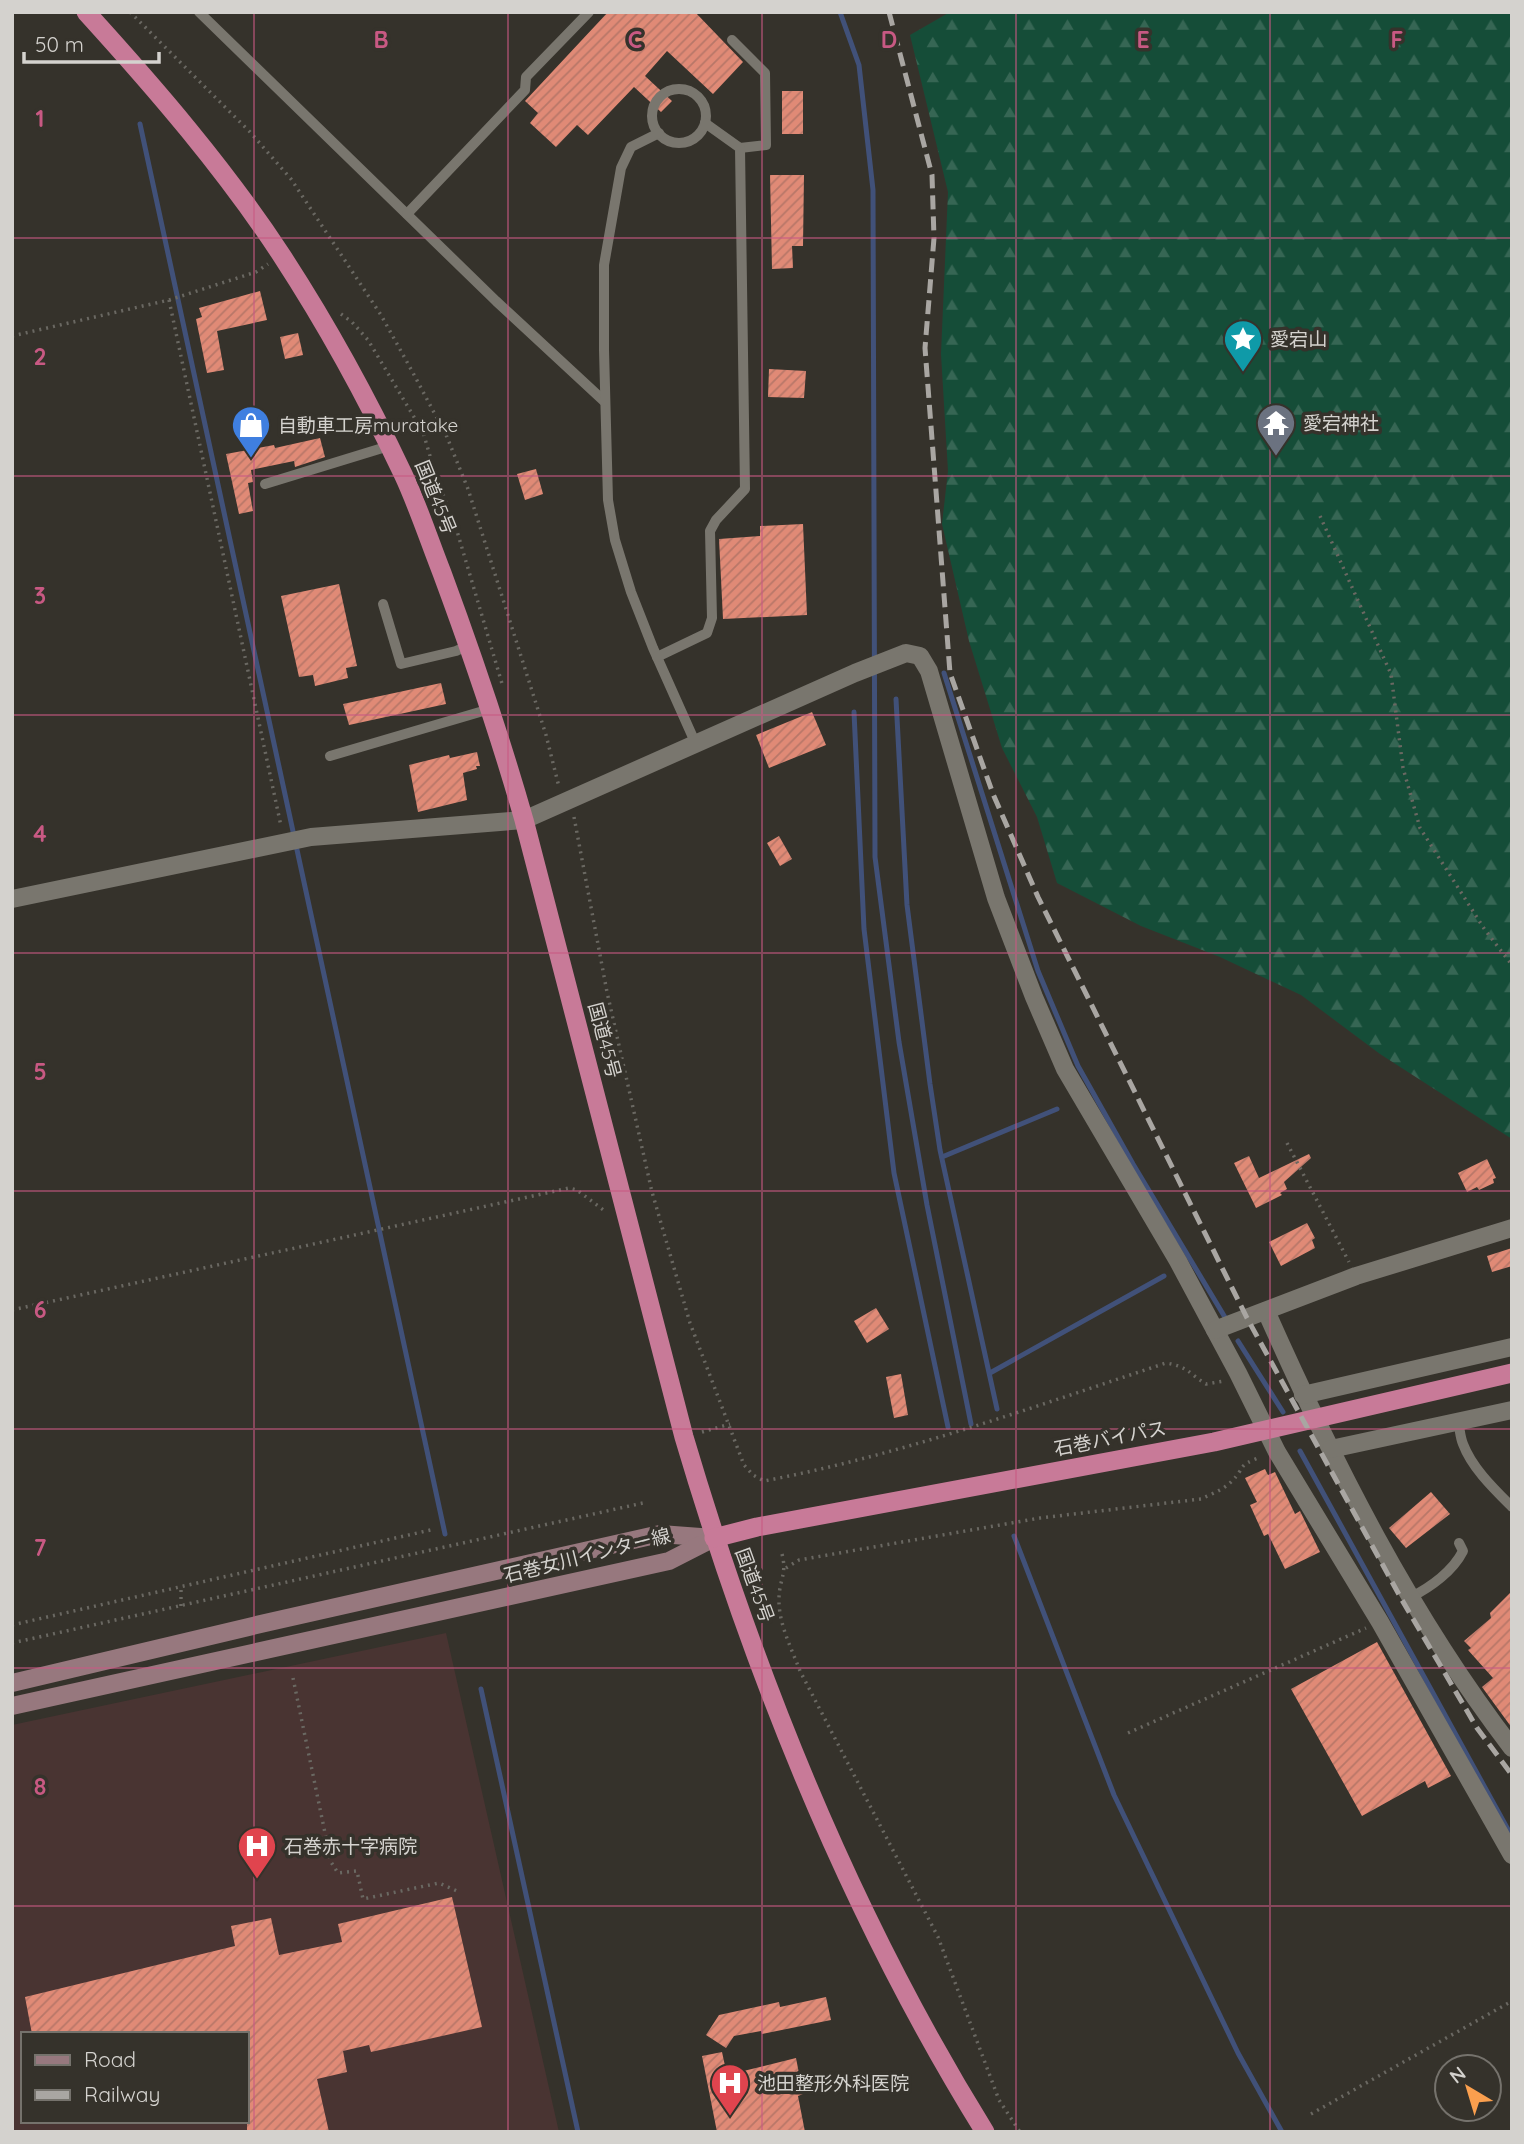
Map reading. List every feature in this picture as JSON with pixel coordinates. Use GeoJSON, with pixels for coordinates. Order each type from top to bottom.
{"type":"FeatureCollection","features":[{"type":"Feature","properties":{"kind":"highway","name":"国道45号"},"geometry":{"type":"LineString","coordinates":[[86,12],[157,91],[211,158],[282,256],[327,330],[404,476],[469,645],[524,820],[684,1437],[714,1538],[792,1745],[861,1907],[953,2081],[985,2132]]}},
{"type":"Feature","properties":{"kind":"highway","name":"石巻バイパス"},"geometry":{"type":"LineString","coordinates":[[714,1538],[757,1527],[1214,1442],[1512,1373]]}},
{"type":"Feature","properties":{"kind":"main road","name":"石巻女川インター線"},"geometry":{"type":"LineString","coordinates":[[12,1683],[279,1619],[660,1534],[714,1538]]}},
{"type":"Feature","properties":{"kind":"main road","name":"石巻女川インター線"},"geometry":{"type":"LineString","coordinates":[[12,1706],[669,1561],[714,1538]]}},
{"type":"Feature","properties":{"kind":"street"},"geometry":{"type":"LineString","coordinates":[[12,899],[292,842],[524,820],[855,673],[906,653],[919,656],[929,671],[996,898],[1034,998],[1065,1069],[1178,1261],[1277,1452],[1380,1622],[1512,1856]]}},
{"type":"Feature","properties":{"kind":"street"},"geometry":{"type":"LineString","coordinates":[[1215,1330],[1356,1276],[1512,1228]]}},
{"type":"Feature","properties":{"kind":"street"},"geometry":{"type":"LineString","coordinates":[[1266,1311],[1303,1395],[1351,1490],[1411,1597],[1485,1713],[1512,1748]]}},
{"type":"Feature","properties":{"kind":"street"},"geometry":{"type":"LineString","coordinates":[[1303,1395],[1512,1348]]}},
{"type":"Feature","properties":{"kind":"street"},"geometry":{"type":"LineString","coordinates":[[1331,1448],[1512,1410]]}},
{"type":"Feature","properties":{"kind":"lane"},"geometry":{"type":"LineString","coordinates":[[199,12],[605,402]]}},
{"type":"Feature","properties":{"kind":"lane"},"geometry":{"type":"LineString","coordinates":[[407,214],[525,90],[526,77],[589,12]]}},
{"type":"Feature","properties":{"kind":"lane"},"geometry":{"type":"LineString","coordinates":[[705,123],[740,148],[766,145],[765,73],[732,40]]}},
{"type":"Feature","properties":{"kind":"lane"},"geometry":{"type":"LineString","coordinates":[[673,90],[690,92],[697,96],[706,110],[705,123],[700,134],[685,143],[669,141],[659,133],[653,123],[654,106],[666,93],[673,90]]}},
{"type":"Feature","properties":{"kind":"lane"},"geometry":{"type":"LineString","coordinates":[[659,133],[631,148],[621,167],[609,226],[604,265],[608,500],[615,540],[631,592],[695,742]]}},
{"type":"Feature","properties":{"kind":"lane"},"geometry":{"type":"LineString","coordinates":[[657,657],[707,633],[712,618],[710,531],[716,520],[746,489],[740,148]]}},
{"type":"Feature","properties":{"kind":"lane"},"geometry":{"type":"LineString","coordinates":[[265,484],[389,446]]}},
{"type":"Feature","properties":{"kind":"lane"},"geometry":{"type":"LineString","coordinates":[[383,604],[401,664],[456,652],[469,645]]}},
{"type":"Feature","properties":{"kind":"lane"},"geometry":{"type":"LineString","coordinates":[[330,756],[490,709]]}},
{"type":"Feature","properties":{"kind":"lane"},"geometry":{"type":"LineString","coordinates":[[1458,1422],[1463,1444],[1475,1464],[1512,1507]]}},
{"type":"Feature","properties":{"kind":"lane"},"geometry":{"type":"LineString","coordinates":[[1411,1597],[1426,1590],[1458,1562],[1463,1551],[1459,1543]]}},
{"type":"Feature","properties":{"kind":"path"},"geometry":{"type":"LineString","coordinates":[[130,12],[250,132],[291,178],[381,315],[447,438],[468,489],[567,801],[652,1192],[690,1323],[744,1465],[753,1475],[764,1481],[948,1436],[1166,1363],[1190,1370],[1206,1384],[1221,1382],[1238,1373]]}},
{"type":"Feature","properties":{"kind":"path"},"geometry":{"type":"LineString","coordinates":[[12,336],[169,300],[256,272],[282,256]]}},
{"type":"Feature","properties":{"kind":"path"},"geometry":{"type":"LineString","coordinates":[[169,300],[292,842]]}},
{"type":"Feature","properties":{"kind":"path"},"geometry":{"type":"LineString","coordinates":[[1320,516],[1391,674],[1403,768],[1420,828],[1485,930],[1512,965]]}},
{"type":"Feature","properties":{"kind":"path"},"geometry":{"type":"LineString","coordinates":[[1287,1143],[1356,1276]]}},
{"type":"Feature","properties":{"kind":"path"},"geometry":{"type":"LineString","coordinates":[[12,1310],[569,1188],[577,1190],[606,1212]]}},
{"type":"Feature","properties":{"kind":"path"},"geometry":{"type":"LineString","coordinates":[[684,1437],[730,1424]]}},
{"type":"Feature","properties":{"kind":"path"},"geometry":{"type":"LineString","coordinates":[[786,1568],[799,1560],[1040,1518],[1200,1499],[1232,1482],[1244,1463],[1277,1452]]}},
{"type":"Feature","properties":{"kind":"path"},"geometry":{"type":"LineString","coordinates":[[12,1643],[643,1503]]}},
{"type":"Feature","properties":{"kind":"path"},"geometry":{"type":"LineString","coordinates":[[12,1625],[435,1529]]}},
{"type":"Feature","properties":{"kind":"path"},"geometry":{"type":"LineString","coordinates":[[782,1554],[786,1568],[779,1596],[783,1627],[800,1671],[938,1937],[999,2100],[1020,2132]]}},
{"type":"Feature","properties":{"kind":"path"},"geometry":{"type":"LineString","coordinates":[[181,1588],[181,1606]]}},
{"type":"Feature","properties":{"kind":"path"},"geometry":{"type":"LineString","coordinates":[[1128,1733],[1380,1622]]}},
{"type":"Feature","properties":{"kind":"path"},"geometry":{"type":"LineString","coordinates":[[293,1678],[331,1862],[338,1873],[357,1871],[363,1899],[439,1884],[457,1891]]}},
{"type":"Feature","properties":{"kind":"path"},"geometry":{"type":"LineString","coordinates":[[1311,2114],[1512,2001]]}},
{"type":"Feature","properties":{"kind":"shaded area","name":"石巻赤十字病院"},"geometry":{"type":"Polygon","coordinates":[[[446,1633],[559,2132],[12,2132],[12,1725],[446,1633]]]}},
{"type":"Feature","properties":{"kind":"green space"},"geometry":{"type":"Polygon","coordinates":[[[950,12],[1512,12],[1512,1139],[1380,1054],[1301,995],[1220,957],[1141,926],[1057,883],[1037,817],[1002,748],[969,641],[942,524],[948,471],[941,354],[948,192],[910,35],[950,12]]]}},
{"type":"Feature","properties":{"kind":"building"},"geometry":{"type":"Polygon","coordinates":[[[608,12],[695,12],[743,62],[713,94],[667,51],[645,76],[672,101],[661,112],[634,87],[588,135],[577,125],[556,147],[530,123],[538,113],[525,101],[608,12]]]}},
{"type":"Feature","properties":{"kind":"building"},"geometry":{"type":"Polygon","coordinates":[[[782,91],[803,91],[803,134],[782,134],[782,91]]]}},
{"type":"Feature","properties":{"kind":"building"},"geometry":{"type":"Polygon","coordinates":[[[770,175],[804,175],[803,246],[792,246],[793,268],[772,269],[770,175]]]}},
{"type":"Feature","properties":{"kind":"building"},"geometry":{"type":"Polygon","coordinates":[[[260,291],[267,320],[217,331],[224,370],[207,373],[196,319],[202,317],[199,308],[260,291]]]}},
{"type":"Feature","properties":{"kind":"building"},"geometry":{"type":"Polygon","coordinates":[[[298,333],[303,355],[285,359],[280,337],[298,333]]]}},
{"type":"Feature","properties":{"kind":"building"},"geometry":{"type":"Polygon","coordinates":[[[769,369],[806,371],[804,398],[768,397],[769,369]]]}},
{"type":"Feature","properties":{"kind":"building"},"geometry":{"type":"Polygon","coordinates":[[[320,438],[325,457],[295,467],[294,461],[251,470],[253,482],[248,483],[253,511],[239,514],[226,454],[274,445],[275,448],[320,438]]]}},
{"type":"Feature","properties":{"kind":"building"},"geometry":{"type":"Polygon","coordinates":[[[536,469],[543,494],[525,500],[517,474],[536,469]]]}},
{"type":"Feature","properties":{"kind":"building"},"geometry":{"type":"Polygon","coordinates":[[[803,524],[807,615],[723,619],[719,539],[760,536],[760,526],[803,524]]]}},
{"type":"Feature","properties":{"kind":"building"},"geometry":{"type":"Polygon","coordinates":[[[339,584],[357,666],[346,668],[348,678],[315,686],[313,675],[299,677],[281,596],[339,584]]]}},
{"type":"Feature","properties":{"kind":"building"},"geometry":{"type":"Polygon","coordinates":[[[441,683],[446,704],[349,725],[343,704],[441,683]]]}},
{"type":"Feature","properties":{"kind":"building"},"geometry":{"type":"Polygon","coordinates":[[[812,712],[826,745],[769,768],[756,735],[812,712]]]}},
{"type":"Feature","properties":{"kind":"building"},"geometry":{"type":"Polygon","coordinates":[[[477,752],[480,766],[463,773],[467,800],[418,812],[409,765],[449,755],[450,758],[477,752]]]}},
{"type":"Feature","properties":{"kind":"building"},"geometry":{"type":"Polygon","coordinates":[[[779,836],[792,859],[780,866],[767,843],[779,836]]]}},
{"type":"Feature","properties":{"kind":"building"},"geometry":{"type":"Polygon","coordinates":[[[1309,1154],[1311,1158],[1284,1182],[1287,1189],[1280,1193],[1282,1195],[1256,1208],[1234,1163],[1249,1156],[1259,1178],[1309,1154]]]}},
{"type":"Feature","properties":{"kind":"building"},"geometry":{"type":"Polygon","coordinates":[[[1487,1159],[1496,1178],[1493,1179],[1494,1183],[1467,1192],[1458,1173],[1487,1159]]]}},
{"type":"Feature","properties":{"kind":"building"},"geometry":{"type":"Polygon","coordinates":[[[1307,1223],[1315,1238],[1312,1240],[1315,1248],[1281,1266],[1269,1242],[1307,1223]]]}},
{"type":"Feature","properties":{"kind":"building"},"geometry":{"type":"Polygon","coordinates":[[[1512,1248],[1512,1266],[1492,1272],[1487,1256],[1512,1248]]]}},
{"type":"Feature","properties":{"kind":"building"},"geometry":{"type":"Polygon","coordinates":[[[876,1308],[889,1329],[867,1343],[854,1321],[876,1308]]]}},
{"type":"Feature","properties":{"kind":"building"},"geometry":{"type":"Polygon","coordinates":[[[901,1374],[908,1415],[894,1418],[886,1377],[901,1374]]]}},
{"type":"Feature","properties":{"kind":"building"},"geometry":{"type":"Polygon","coordinates":[[[1265,1469],[1268,1475],[1275,1472],[1295,1514],[1300,1511],[1320,1552],[1285,1569],[1268,1534],[1264,1536],[1250,1505],[1257,1502],[1245,1478],[1265,1469]]]}},
{"type":"Feature","properties":{"kind":"building"},"geometry":{"type":"Polygon","coordinates":[[[1431,1492],[1450,1514],[1406,1548],[1389,1528],[1431,1492]]]}},
{"type":"Feature","properties":{"kind":"building"},"geometry":{"type":"Polygon","coordinates":[[[1512,1591],[1512,1728],[1482,1687],[1493,1678],[1468,1650],[1471,1648],[1464,1641],[1491,1618],[1490,1613],[1512,1591]]]}},
{"type":"Feature","properties":{"kind":"building"},"geometry":{"type":"Polygon","coordinates":[[[1377,1642],[1451,1776],[1428,1788],[1425,1781],[1362,1816],[1291,1689],[1377,1642]]]}},
{"type":"Feature","properties":{"kind":"building"},"geometry":{"type":"Polygon","coordinates":[[[452,1897],[482,2027],[371,2052],[369,2045],[343,2051],[347,2072],[317,2079],[329,2132],[247,2132],[248,2032],[32,2032],[25,1997],[235,1946],[231,1926],[271,1918],[279,1955],[342,1942],[338,1924],[452,1897]]]}},
{"type":"Feature","properties":{"kind":"building"},"geometry":{"type":"Polygon","coordinates":[[[826,1997],[831,2020],[762,2034],[761,2031],[734,2036],[726,2048],[706,2035],[719,2015],[779,2002],[780,2007],[826,1997]]]}},
{"type":"Feature","properties":{"kind":"building"},"geometry":{"type":"Polygon","coordinates":[[[722,2052],[727,2075],[796,2058],[803,2094],[798,2096],[805,2132],[717,2132],[702,2056],[722,2052]]]}},
{"type":"Feature","properties":{"kind":"waterway"},"geometry":{"type":"LineString","coordinates":[[840,12],[859,65],[873,190],[875,857],[899,1042],[927,1205],[971,1424]]}},
{"type":"Feature","properties":{"kind":"waterway"},"geometry":{"type":"LineString","coordinates":[[140,124],[445,1534]]}},
{"type":"Feature","properties":{"kind":"waterway"},"geometry":{"type":"LineString","coordinates":[[944,673],[1038,971],[1078,1066],[1226,1319]]}},
{"type":"Feature","properties":{"kind":"waterway"},"geometry":{"type":"LineString","coordinates":[[896,699],[907,905],[930,1084],[940,1150],[997,1409]]}},
{"type":"Feature","properties":{"kind":"waterway"},"geometry":{"type":"LineString","coordinates":[[854,712],[864,929],[894,1173],[948,1427]]}},
{"type":"Feature","properties":{"kind":"waterway"},"geometry":{"type":"LineString","coordinates":[[942,1157],[1057,1109]]}},
{"type":"Feature","properties":{"kind":"waterway"},"geometry":{"type":"LineString","coordinates":[[990,1373],[1164,1276]]}},
{"type":"Feature","properties":{"kind":"waterway"},"geometry":{"type":"LineString","coordinates":[[1238,1341],[1283,1412]]}},
{"type":"Feature","properties":{"kind":"waterway"},"geometry":{"type":"LineString","coordinates":[[1300,1451],[1511,1835]]}},
{"type":"Feature","properties":{"kind":"waterway"},"geometry":{"type":"LineString","coordinates":[[1014,1536],[1114,1795],[1238,2053],[1282,2132]]}},
{"type":"Feature","properties":{"kind":"waterway"},"geometry":{"type":"LineString","coordinates":[[481,1689],[578,2132]]}},
{"type":"Feature","properties":{"kind":"railway"},"geometry":{"type":"LineString","coordinates":[[889,12],[932,175],[934,238],[925,348],[950,673],[993,794],[1038,897],[1247,1318],[1402,1600],[1477,1728],[1512,1775]]}},
{"type":"Feature","properties":{"kind":"place","name":"愛宕山"},"geometry":{"type":"Point","coordinates":[1243,373]}},
{"type":"Feature","properties":{"kind":"place","name":"愛宕神社"},"geometry":{"type":"Point","coordinates":[1276,457]}},
{"type":"Feature","properties":{"kind":"place","name":"自動車工房muratake"},"geometry":{"type":"Point","coordinates":[251,459]}},
{"type":"Feature","properties":{"kind":"place","name":"石巻赤十字病院"},"geometry":{"type":"Point","coordinates":[257,1880]}},
{"type":"Feature","properties":{"kind":"place","name":"池田整形外科医院"},"geometry":{"type":"Point","coordinates":[730,2117]}}]}
